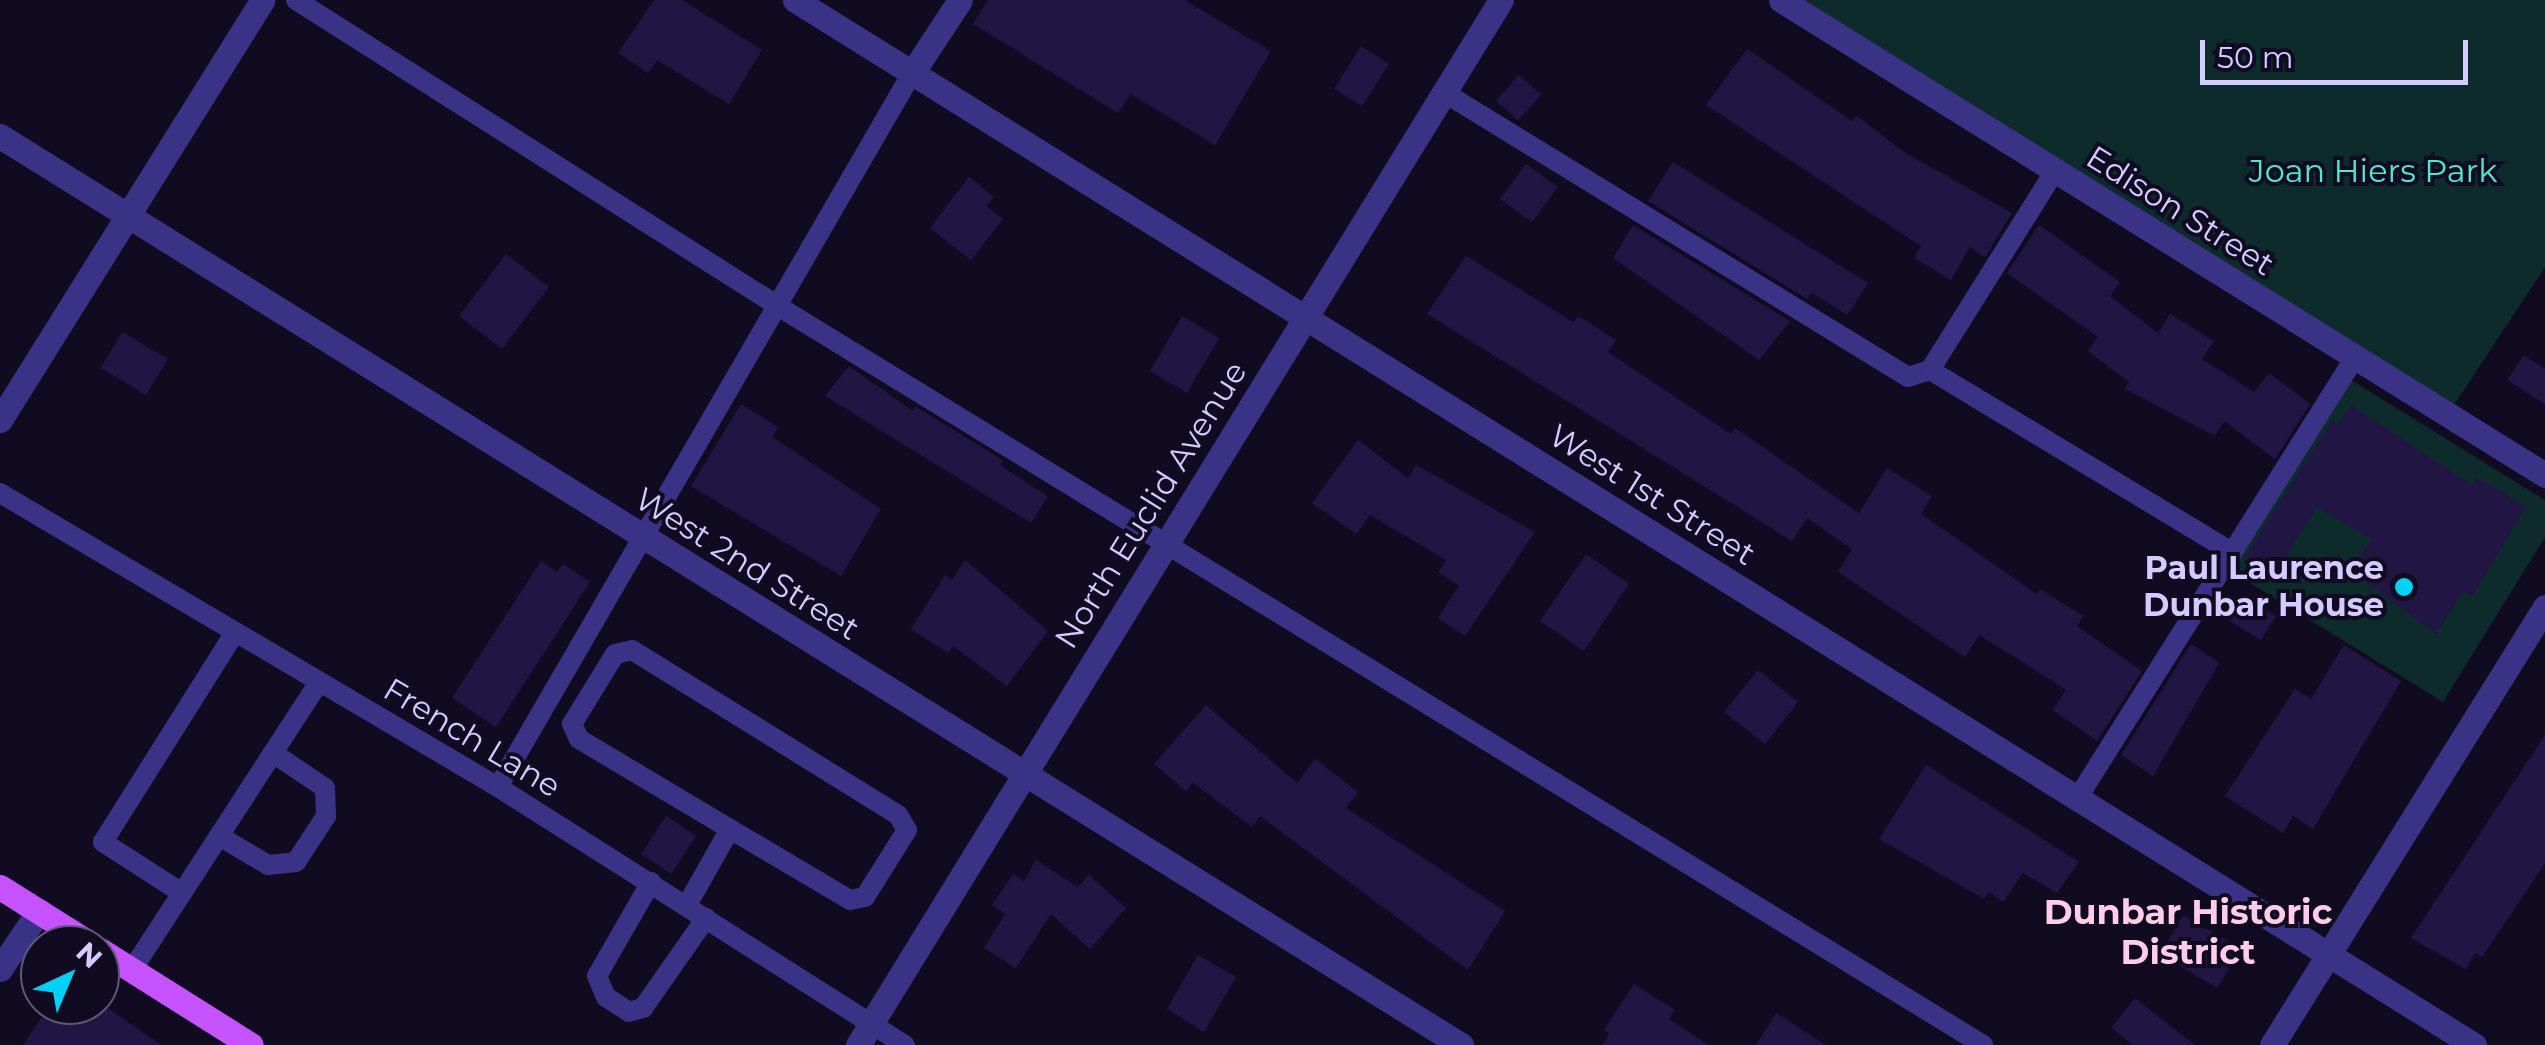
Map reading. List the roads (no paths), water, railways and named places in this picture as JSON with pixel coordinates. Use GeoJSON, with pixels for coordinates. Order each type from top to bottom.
{"type":"FeatureCollection","features":[{"type":"Feature","properties":{"kind":"main road"},"geometry":{"type":"LineString","coordinates":[[0,887],[60,925]]}},
{"type":"Feature","properties":{"kind":"main road"},"geometry":{"type":"LineString","coordinates":[[120,962],[251,1045]]}},
{"type":"Feature","properties":{"kind":"street"},"geometry":{"type":"LineString","coordinates":[[0,420],[262,0]]}},
{"type":"Feature","properties":{"kind":"street","name":"West 1st Street"},"geometry":{"type":"LineString","coordinates":[[795,0],[2474,1045]]}},
{"type":"Feature","properties":{"kind":"street"},"geometry":{"type":"LineString","coordinates":[[912,73],[960,0]]}},
{"type":"Feature","properties":{"kind":"street","name":"North Euclid Avenue"},"geometry":{"type":"LineString","coordinates":[[865,1034],[1501,0]]}},
{"type":"Feature","properties":{"kind":"street","name":"Edison Street"},"geometry":{"type":"LineString","coordinates":[[1781,0],[2545,475]]}},
{"type":"Feature","properties":{"kind":"street","name":"West 2nd Street"},"geometry":{"type":"LineString","coordinates":[[0,136],[1461,1045]]}},
{"type":"Feature","properties":{"kind":"street"},"geometry":{"type":"LineString","coordinates":[[2272,1045],[2545,607]]}},
{"type":"Feature","properties":{"kind":"street"},"geometry":{"type":"LineString","coordinates":[[0,969],[40,912]]}},
{"type":"Feature","properties":{"kind":"lane"},"geometry":{"type":"LineString","coordinates":[[296,0],[781,308],[1983,1045]]}},
{"type":"Feature","properties":{"kind":"lane"},"geometry":{"type":"LineString","coordinates":[[498,787],[647,540],[912,73]]}},
{"type":"Feature","properties":{"kind":"lane"},"geometry":{"type":"LineString","coordinates":[[1445,93],[1908,377],[1930,370],[2055,171]]}},
{"type":"Feature","properties":{"kind":"lane"},"geometry":{"type":"LineString","coordinates":[[2077,799],[2354,359]]}},
{"type":"Feature","properties":{"kind":"lane"},"geometry":{"type":"LineString","coordinates":[[1930,370],[2232,552]]}},
{"type":"Feature","properties":{"kind":"lane","name":"French Lane"},"geometry":{"type":"LineString","coordinates":[[0,494],[498,787],[687,905],[865,1034],[905,1045]]}},
{"type":"Feature","properties":{"kind":"lane"},"geometry":{"type":"LineString","coordinates":[[182,893],[103,842],[235,632]]}},
{"type":"Feature","properties":{"kind":"lane"},"geometry":{"type":"LineString","coordinates":[[632,650],[898,815],[906,830],[865,897],[850,900],[730,829],[579,739],[572,724],[615,654],[632,650]]}},
{"type":"Feature","properties":{"kind":"lane"},"geometry":{"type":"LineString","coordinates":[[132,970],[319,682]]}},
{"type":"Feature","properties":{"kind":"lane"},"geometry":{"type":"LineString","coordinates":[[219,836],[268,865],[296,862],[326,816],[325,788],[273,753]]}},
{"type":"Feature","properties":{"kind":"lane"},"geometry":{"type":"LineString","coordinates":[[687,905],[730,829]]}},
{"type":"Feature","properties":{"kind":"lane"},"geometry":{"type":"LineString","coordinates":[[650,882],[597,976],[606,997],[629,1012],[644,1008],[706,918]]}},
{"type":"Feature","properties":{"kind":"place","name":"Paul Laurence Dunbar House"},"geometry":{"type":"Point","coordinates":[2404,587]}},
{"type":"Feature","properties":{"kind":"district","name":"Dunbar Historic District"},"geometry":{"type":"Point","coordinates":[2188,932]}},
{"type":"Feature","properties":{"kind":"park label","name":"Joan Hiers Park"},"geometry":{"type":"Point","coordinates":[2373,171]}}]}
